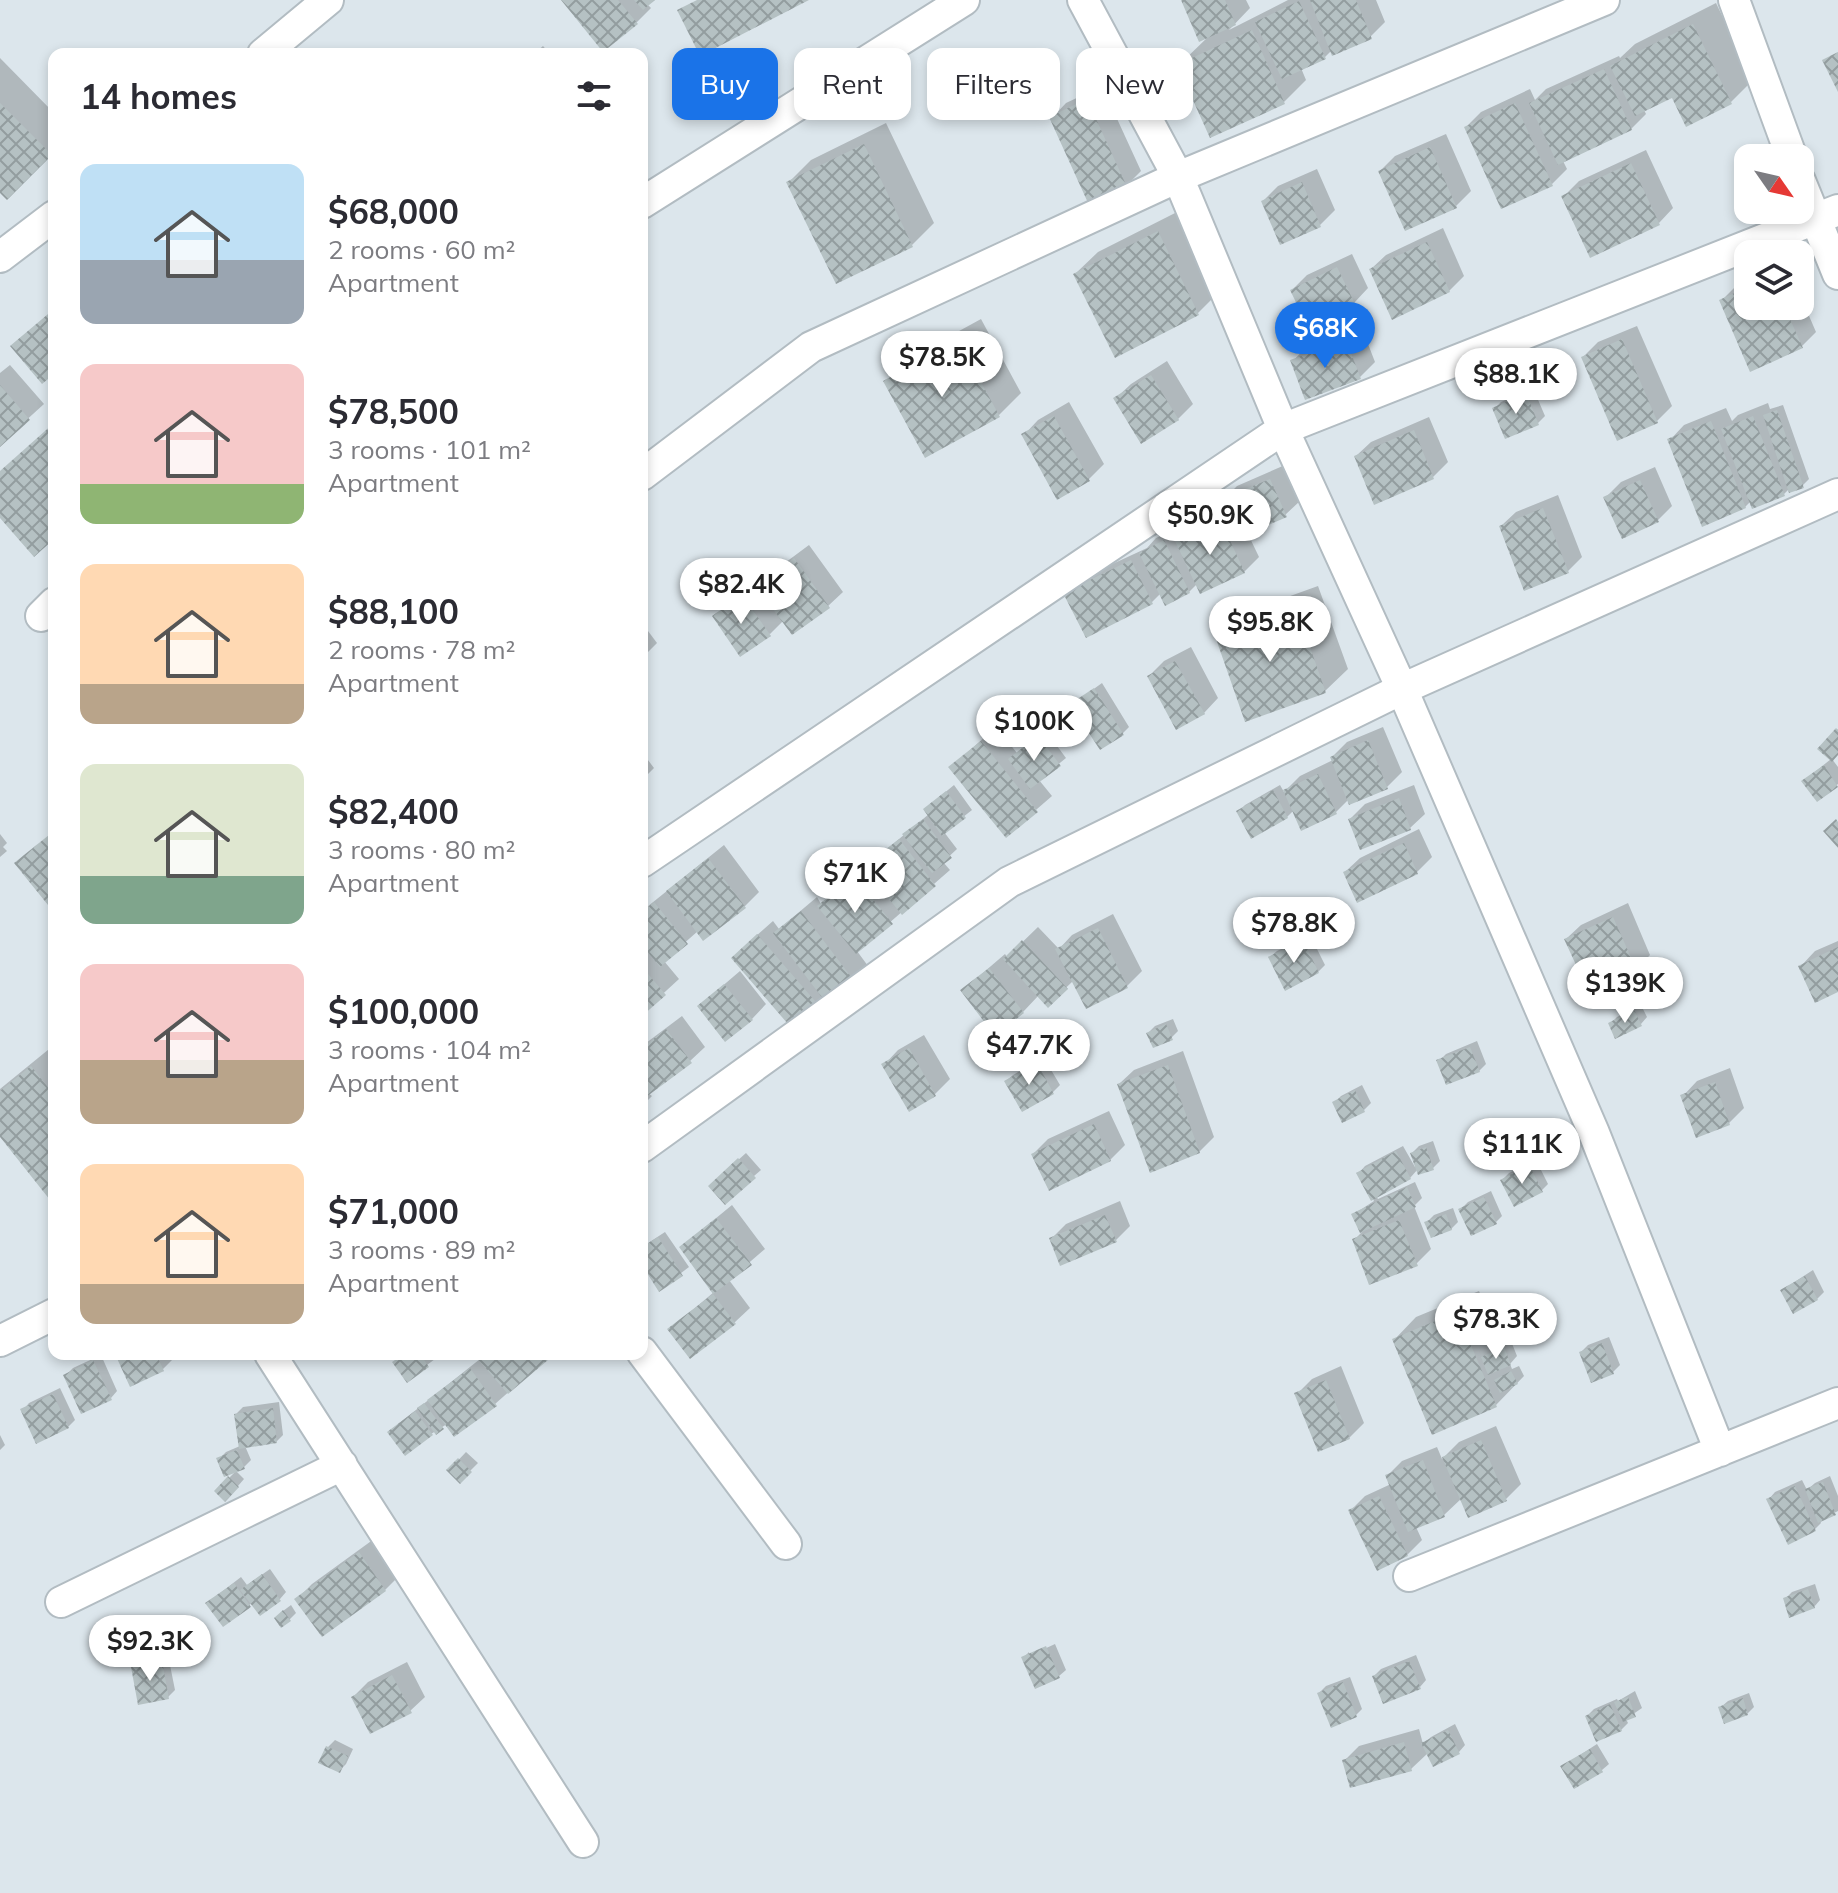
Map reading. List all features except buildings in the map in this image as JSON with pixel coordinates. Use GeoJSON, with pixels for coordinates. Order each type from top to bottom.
{"type":"FeatureCollection","features":[{"type":"Feature","properties":{"kind":"street"},"geometry":{"type":"LineString","coordinates":[[270,48],[328,0]]}},
{"type":"Feature","properties":{"kind":"street"},"geometry":{"type":"LineString","coordinates":[[648,199],[964,0]]}},
{"type":"Feature","properties":{"kind":"street"},"geometry":{"type":"LineString","coordinates":[[1083,0],[1178,177],[1283,429],[1402,689],[1594,1133],[1720,1451]]}},
{"type":"Feature","properties":{"kind":"street"},"geometry":{"type":"LineString","coordinates":[[648,470],[811,347],[1178,177],[1604,0]]}},
{"type":"Feature","properties":{"kind":"street"},"geometry":{"type":"LineString","coordinates":[[1734,0],[1787,144]]}},
{"type":"Feature","properties":{"kind":"street"},"geometry":{"type":"LineString","coordinates":[[648,858],[1283,429],[1826,215],[1838,274]]}},
{"type":"Feature","properties":{"kind":"street"},"geometry":{"type":"LineString","coordinates":[[0,257],[48,221]]}},
{"type":"Feature","properties":{"kind":"street"},"geometry":{"type":"LineString","coordinates":[[648,1143],[1009,882],[1402,689],[1838,494]]}},
{"type":"Feature","properties":{"kind":"street"},"geometry":{"type":"LineString","coordinates":[[0,1341],[48,1317]]}},
{"type":"Feature","properties":{"kind":"street"},"geometry":{"type":"LineString","coordinates":[[274,1360],[583,1842]]}},
{"type":"Feature","properties":{"kind":"street"},"geometry":{"type":"LineString","coordinates":[[648,1360],[786,1544]]}},
{"type":"Feature","properties":{"kind":"street"},"geometry":{"type":"LineString","coordinates":[[1409,1576],[1838,1403]]}},
{"type":"Feature","properties":{"kind":"street"},"geometry":{"type":"LineString","coordinates":[[61,1602],[342,1465]]}}]}
